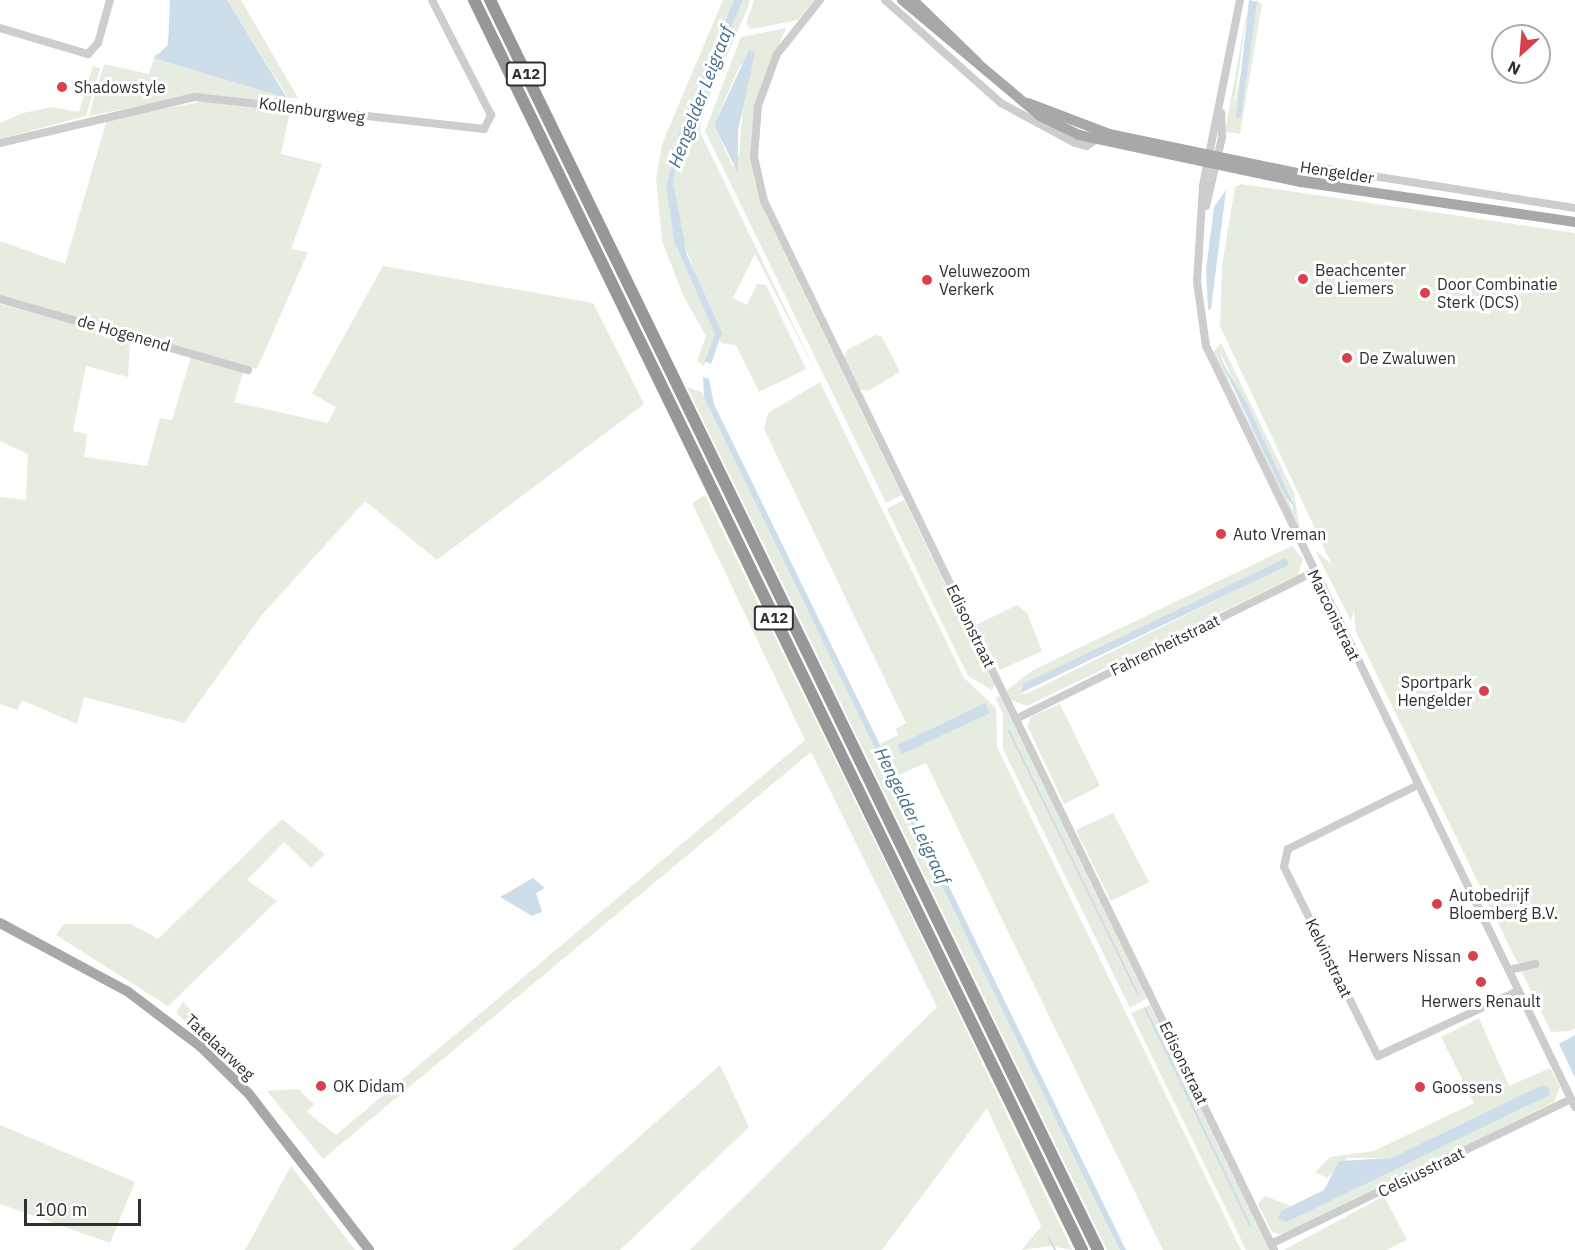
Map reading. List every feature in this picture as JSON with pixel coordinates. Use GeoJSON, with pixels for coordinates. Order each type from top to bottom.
{"type":"FeatureCollection","features":[{"type":"Feature","properties":{"kind":"highway","name":"A12"},"geometry":{"type":"LineString","coordinates":[[474,0],[1082,1250]]}},
{"type":"Feature","properties":{"kind":"highway","name":"A12"},"geometry":{"type":"LineString","coordinates":[[490,0],[1098,1250]]}},
{"type":"Feature","properties":{"kind":"main road","name":"Hengelder"},"geometry":{"type":"LineString","coordinates":[[902,0],[981,67],[1057,126],[1095,140],[1575,220]]}},
{"type":"Feature","properties":{"kind":"main road","name":"Hengelder"},"geometry":{"type":"LineString","coordinates":[[913,0],[981,67]]}},
{"type":"Feature","properties":{"kind":"main road","name":"Hengelder"},"geometry":{"type":"LineString","coordinates":[[1026,103],[1096,131],[1213,159],[1575,220]]}},
{"type":"Feature","properties":{"kind":"main road","name":"Tatelaarweg"},"geometry":{"type":"LineString","coordinates":[[0,923],[126,991],[201,1047],[249,1094],[369,1250]]}},
{"type":"Feature","properties":{"kind":"street"},"geometry":{"type":"LineString","coordinates":[[0,28],[92,51],[110,0]]}},
{"type":"Feature","properties":{"kind":"street","name":"Kollenburgweg"},"geometry":{"type":"LineString","coordinates":[[0,143],[195,97],[484,129],[491,116],[432,0]]}},
{"type":"Feature","properties":{"kind":"street","name":"Edisonstraat"},"geometry":{"type":"LineString","coordinates":[[820,0],[777,54],[765,81],[754,136],[758,180],[776,229],[1273,1247]]}},
{"type":"Feature","properties":{"kind":"street","name":"Hengelder"},"geometry":{"type":"LineString","coordinates":[[885,0],[1000,103],[1075,143],[1087,146],[1095,140]]}},
{"type":"Feature","properties":{"kind":"street","name":"Marconistraat"},"geometry":{"type":"LineString","coordinates":[[1240,0],[1204,213],[1197,282],[1206,346],[1313,572],[1573,1103]]}},
{"type":"Feature","properties":{"kind":"street","name":"Hengelder"},"geometry":{"type":"LineString","coordinates":[[1304,174],[1316,167],[1575,208]]}},
{"type":"Feature","properties":{"kind":"street","name":"de Hogenend"},"geometry":{"type":"LineString","coordinates":[[0,300],[248,370]]}},
{"type":"Feature","properties":{"kind":"street","name":"Fahrenheitstraat"},"geometry":{"type":"LineString","coordinates":[[1016,719],[1313,572]]}},
{"type":"Feature","properties":{"kind":"street","name":"Kelvinstraat"},"geometry":{"type":"LineString","coordinates":[[1418,785],[1288,849],[1284,867],[1378,1056],[1518,991]]}},
{"type":"Feature","properties":{"kind":"street"},"geometry":{"type":"LineString","coordinates":[[1509,970],[1535,964]]}},
{"type":"Feature","properties":{"kind":"street","name":"Celsiusstraat"},"geometry":{"type":"LineString","coordinates":[[1273,1247],[1573,1103]]}},
{"type":"Feature","properties":{"kind":"shaded area"},"geometry":{"type":"Polygon","coordinates":[[[227,0],[241,0],[298,98],[288,98],[290,104],[195,95],[89,116],[104,64],[149,74],[155,55],[166,51],[171,24],[203,66],[287,96],[227,0]]]}},
{"type":"Feature","properties":{"kind":"shaded area"},"geometry":{"type":"Polygon","coordinates":[[[723,0],[734,0],[681,126],[666,186],[674,241],[715,334],[704,366],[697,361],[706,336],[684,297],[662,241],[656,179],[662,144],[723,0]]]}},
{"type":"Feature","properties":{"kind":"shaded area"},"geometry":{"type":"Polygon","coordinates":[[[743,0],[750,0],[701,116],[700,132],[818,376],[755,254],[733,298],[747,305],[757,284],[766,285],[806,369],[759,392],[736,345],[721,343],[678,227],[673,182],[678,153],[743,0]]]}},
{"type":"Feature","properties":{"kind":"shaded area"},"geometry":{"type":"Polygon","coordinates":[[[754,0],[815,0],[798,20],[751,29],[746,24],[754,0]]]}},
{"type":"Feature","properties":{"kind":"shaded area"},"geometry":{"type":"Polygon","coordinates":[[[1249,0],[1233,111],[1256,0],[1262,4],[1240,134],[1225,132],[1249,0]]]}},
{"type":"Feature","properties":{"kind":"shaded area"},"geometry":{"type":"Polygon","coordinates":[[[786,28],[754,106],[754,178],[766,215],[902,495],[886,503],[705,131],[741,37],[786,28]],[[755,53],[739,67],[714,125],[733,167],[739,155],[744,92],[755,53]]]}},
{"type":"Feature","properties":{"kind":"shaded area"},"geometry":{"type":"Polygon","coordinates":[[[93,66],[100,68],[86,116],[0,139],[0,123],[23,113],[52,107],[79,112],[93,66]]]}},
{"type":"Feature","properties":{"kind":"shaded area"},"geometry":{"type":"Polygon","coordinates":[[[206,101],[290,111],[281,154],[322,164],[291,249],[308,252],[257,369],[0,298],[0,241],[65,264],[107,119],[206,101]]]}},
{"type":"Feature","properties":{"kind":"shaded area","name":"Sportpark Hengelder"},"geometry":{"type":"Polygon","coordinates":[[[1241,184],[1575,233],[1575,1028],[1570,1031],[1551,1032],[1520,968],[1525,967],[1517,962],[1356,632],[1354,610],[1351,621],[1315,550],[1332,565],[1220,326],[1222,265],[1235,187],[1241,184]]]}},
{"type":"Feature","properties":{"kind":"shaded area"},"geometry":{"type":"Polygon","coordinates":[[[383,266],[593,303],[644,404],[437,560],[365,501],[261,616],[184,723],[84,697],[77,724],[22,700],[17,710],[0,704],[0,497],[26,500],[28,454],[0,441],[0,304],[130,339],[128,377],[86,366],[73,431],[87,434],[84,457],[147,466],[160,418],[172,420],[191,357],[243,372],[234,402],[328,423],[336,407],[312,394],[383,266]]]}},
{"type":"Feature","properties":{"kind":"shaded area"},"geometry":{"type":"Polygon","coordinates":[[[876,335],[882,337],[900,372],[868,391],[860,389],[844,357],[847,350],[876,335]]]}},
{"type":"Feature","properties":{"kind":"shaded area"},"geometry":{"type":"Polygon","coordinates":[[[1221,343],[1294,493],[1301,536],[1213,353],[1221,343]],[[1220,352],[1229,381],[1293,510],[1293,501],[1220,352]]]}},
{"type":"Feature","properties":{"kind":"shaded area"},"geometry":{"type":"Polygon","coordinates":[[[820,382],[964,678],[996,708],[997,747],[1241,1250],[1163,1250],[926,763],[896,776],[880,744],[898,735],[896,729],[906,723],[764,429],[768,413],[820,382]]]}},
{"type":"Feature","properties":{"kind":"shaded area"},"geometry":{"type":"Polygon","coordinates":[[[687,387],[702,392],[1120,1250],[1107,1250],[687,387]]]}},
{"type":"Feature","properties":{"kind":"shaded area"},"geometry":{"type":"Polygon","coordinates":[[[705,495],[1072,1250],[1050,1246],[1022,1250],[1041,1226],[987,1108],[882,1250],[690,1250],[937,1007],[811,752],[323,1159],[267,1091],[298,1089],[314,1104],[307,1112],[336,1135],[805,740],[692,503],[705,495]]]}},
{"type":"Feature","properties":{"kind":"shaded area"},"geometry":{"type":"Polygon","coordinates":[[[904,500],[995,685],[992,690],[968,676],[887,509],[904,500]]]}},
{"type":"Feature","properties":{"kind":"shaded area"},"geometry":{"type":"Polygon","coordinates":[[[1292,546],[1303,559],[1298,575],[1027,706],[1011,700],[1007,690],[1033,670],[1292,546]],[[1289,564],[1023,684],[1021,693],[1026,694],[1289,564]]]}},
{"type":"Feature","properties":{"kind":"shaded area"},"geometry":{"type":"Polygon","coordinates":[[[1017,605],[1027,613],[1042,651],[1000,670],[976,625],[1017,605]]]}},
{"type":"Feature","properties":{"kind":"shaded area"},"geometry":{"type":"Polygon","coordinates":[[[1000,696],[1147,998],[1130,1008],[1003,749],[1003,714],[995,697],[1000,696]]]}},
{"type":"Feature","properties":{"kind":"shaded area"},"geometry":{"type":"Polygon","coordinates":[[[1060,704],[1100,786],[1064,804],[1027,725],[1032,716],[1060,704]]]}},
{"type":"Feature","properties":{"kind":"shaded area"},"geometry":{"type":"Polygon","coordinates":[[[1113,813],[1149,882],[1111,901],[1076,830],[1113,813]]]}},
{"type":"Feature","properties":{"kind":"shaded area"},"geometry":{"type":"Polygon","coordinates":[[[282,819],[325,854],[311,868],[284,842],[247,880],[277,901],[168,1006],[56,935],[64,924],[131,924],[158,939],[282,819]]]}},
{"type":"Feature","properties":{"kind":"shaded area"},"geometry":{"type":"Polygon","coordinates":[[[183,1002],[252,1073],[247,1076],[176,1013],[183,1002]]]}},
{"type":"Feature","properties":{"kind":"shaded area"},"geometry":{"type":"Polygon","coordinates":[[[1150,1005],[1270,1250],[1246,1250],[1131,1013],[1150,1005]]]}},
{"type":"Feature","properties":{"kind":"shaded area"},"geometry":{"type":"Polygon","coordinates":[[[1479,1018],[1509,1086],[1550,1068],[1560,1087],[1554,1102],[1284,1235],[1272,1232],[1258,1204],[1265,1196],[1291,1206],[1281,1211],[1287,1222],[1548,1096],[1542,1085],[1391,1158],[1347,1158],[1327,1178],[1315,1172],[1330,1157],[1374,1151],[1474,1103],[1441,1037],[1479,1018]]]}},
{"type":"Feature","properties":{"kind":"shaded area"},"geometry":{"type":"Polygon","coordinates":[[[720,1065],[749,1127],[620,1250],[512,1250],[720,1065]]]}},
{"type":"Feature","properties":{"kind":"shaded area"},"geometry":{"type":"Polygon","coordinates":[[[0,1125],[135,1182],[110,1243],[0,1204],[0,1125]]]}},
{"type":"Feature","properties":{"kind":"shaded area"},"geometry":{"type":"Polygon","coordinates":[[[291,1166],[355,1250],[245,1250],[291,1166]]]}},
{"type":"Feature","properties":{"kind":"shaded area"},"geometry":{"type":"Polygon","coordinates":[[[1384,1196],[1407,1240],[1386,1250],[1284,1250],[1384,1196]]]}},
{"type":"Feature","properties":{"kind":"water"},"geometry":{"type":"Polygon","coordinates":[[[170,0],[227,0],[287,98],[154,58],[168,45],[170,0]]]}},
{"type":"Feature","properties":{"kind":"water","name":"Hengelder Leigraaf"},"geometry":{"type":"Polygon","coordinates":[[[734,0],[743,0],[678,153],[673,182],[687,255],[722,333],[711,364],[705,361],[715,334],[674,241],[666,186],[681,126],[734,0]]]}},
{"type":"Feature","properties":{"kind":"water"},"geometry":{"type":"Polygon","coordinates":[[[1249,0],[1257,2],[1241,117],[1236,118],[1249,0]]]}},
{"type":"Feature","properties":{"kind":"water"},"geometry":{"type":"Polygon","coordinates":[[[749,50],[755,53],[738,130],[738,173],[714,125],[749,50]]]}},
{"type":"Feature","properties":{"kind":"water"},"geometry":{"type":"Polygon","coordinates":[[[1226,190],[1211,309],[1208,310],[1206,270],[1214,207],[1226,190]]]}},
{"type":"Feature","properties":{"kind":"water"},"geometry":{"type":"Polygon","coordinates":[[[1217,353],[1246,402],[1296,509],[1285,496],[1217,353]]]}},
{"type":"Feature","properties":{"kind":"water","name":"Hengelder Leigraaf"},"geometry":{"type":"Polygon","coordinates":[[[703,377],[709,379],[714,404],[1126,1250],[1120,1250],[1099,1208],[704,397],[703,377]]]}},
{"type":"Feature","properties":{"kind":"water"},"geometry":{"type":"Polygon","coordinates":[[[1286,558],[1289,565],[1021,693],[1023,684],[1286,558]]]}},
{"type":"Feature","properties":{"kind":"water"},"geometry":{"type":"Polygon","coordinates":[[[985,703],[990,713],[902,754],[898,745],[985,703]]]}},
{"type":"Feature","properties":{"kind":"water"},"geometry":{"type":"Polygon","coordinates":[[[533,878],[545,888],[536,893],[542,912],[532,916],[500,897],[533,878]]]}},
{"type":"Feature","properties":{"kind":"water"},"geometry":{"type":"Polygon","coordinates":[[[1575,1035],[1575,1078],[1559,1044],[1575,1035]]]}},
{"type":"Feature","properties":{"kind":"water"},"geometry":{"type":"Polygon","coordinates":[[[1542,1085],[1550,1089],[1548,1096],[1287,1222],[1278,1218],[1281,1211],[1324,1190],[1339,1161],[1391,1158],[1542,1085]]]}},
{"type":"Feature","properties":{"kind":"waterway"},"geometry":{"type":"LineString","coordinates":[[1009,731],[1138,994]]}},
{"type":"Feature","properties":{"kind":"waterway"},"geometry":{"type":"LineString","coordinates":[[1145,1008],[1250,1225]]}},
{"type":"Feature","properties":{"kind":"waterway"},"geometry":{"type":"LineString","coordinates":[[1049,1238],[1055,1250]]}},
{"type":"Feature","properties":{"kind":"place","name":"Shadowstyle"},"geometry":{"type":"Point","coordinates":[62,87]}},
{"type":"Feature","properties":{"kind":"place","name":"Beachcenter de Liemers"},"geometry":{"type":"Point","coordinates":[1303,279]}},
{"type":"Feature","properties":{"kind":"place","name":"Veluwezoom Verkerk"},"geometry":{"type":"Point","coordinates":[927,280]}},
{"type":"Feature","properties":{"kind":"place","name":"Door Combinatie Sterk (DCS)"},"geometry":{"type":"Point","coordinates":[1425,293]}},
{"type":"Feature","properties":{"kind":"place","name":"De Zwaluwen"},"geometry":{"type":"Point","coordinates":[1347,358]}},
{"type":"Feature","properties":{"kind":"place","name":"Auto Vreman"},"geometry":{"type":"Point","coordinates":[1221,534]}},
{"type":"Feature","properties":{"kind":"place","name":"Sportpark Hengelder"},"geometry":{"type":"Point","coordinates":[1484,691]}},
{"type":"Feature","properties":{"kind":"place","name":"Autobedrijf Bloemberg B.V."},"geometry":{"type":"Point","coordinates":[1437,904]}},
{"type":"Feature","properties":{"kind":"place","name":"Herwers Nissan"},"geometry":{"type":"Point","coordinates":[1473,956]}},
{"type":"Feature","properties":{"kind":"place","name":"Herwers Renault"},"geometry":{"type":"Point","coordinates":[1481,982]}},
{"type":"Feature","properties":{"kind":"place","name":"OK Didam"},"geometry":{"type":"Point","coordinates":[321,1086]}},
{"type":"Feature","properties":{"kind":"place","name":"Goossens"},"geometry":{"type":"Point","coordinates":[1420,1087]}}]}
